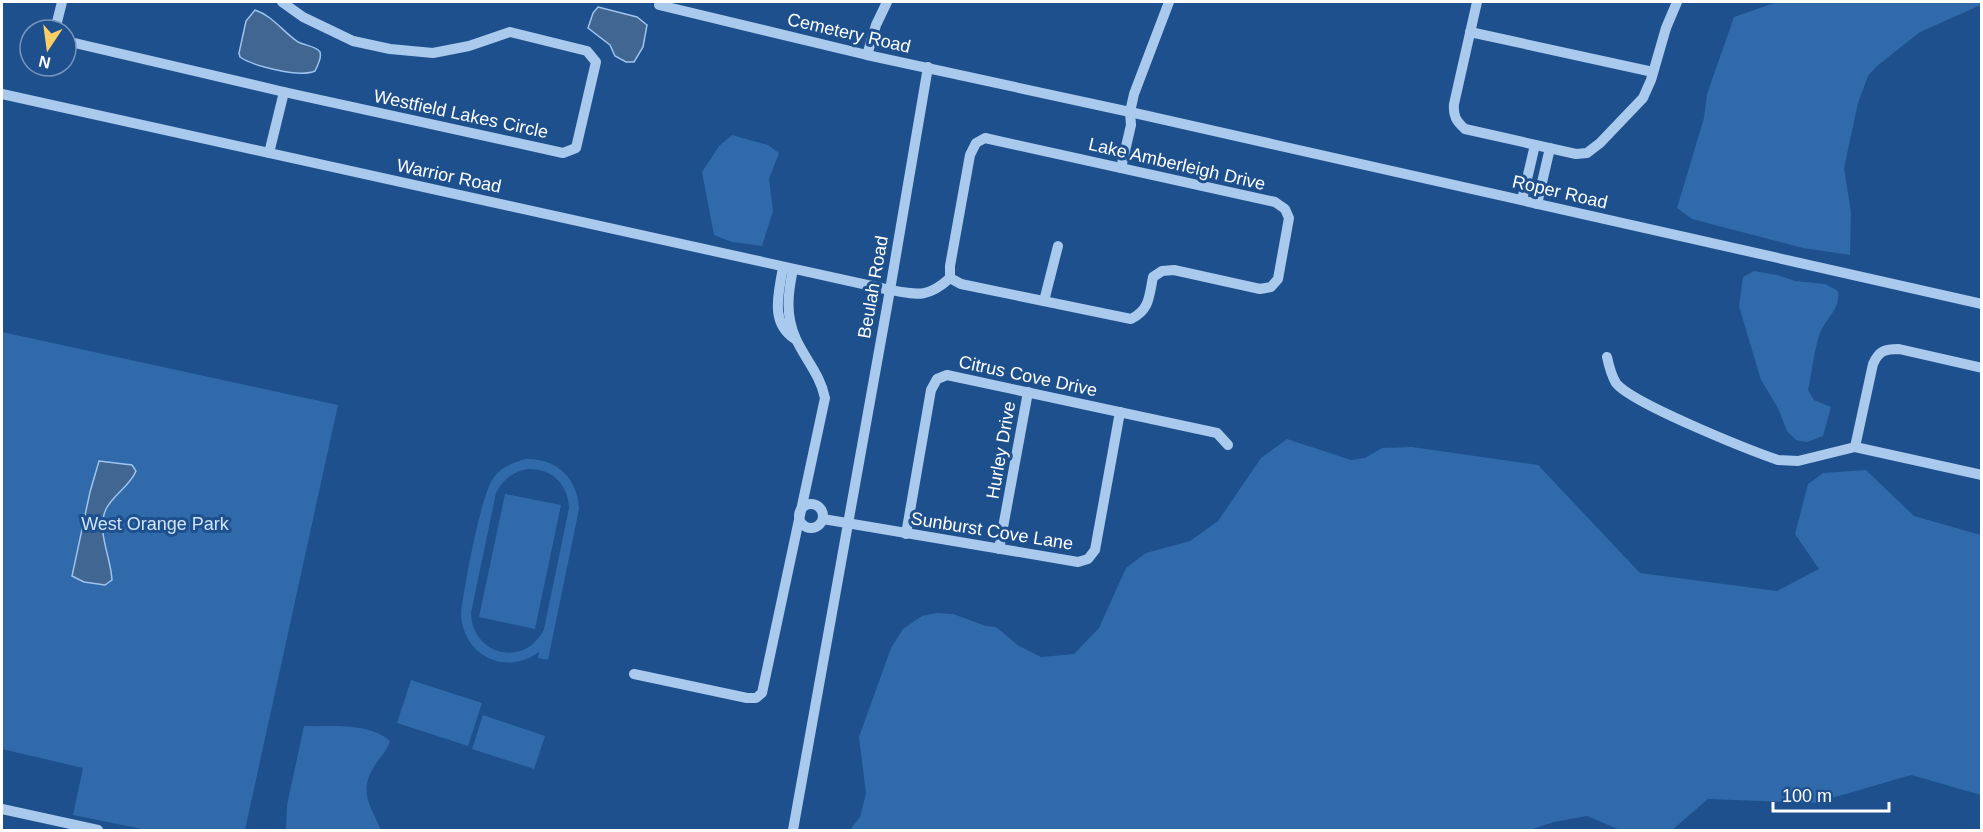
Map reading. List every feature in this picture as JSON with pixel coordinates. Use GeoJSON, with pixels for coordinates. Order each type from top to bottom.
{"type":"FeatureCollection","features":[{"type":"Feature","properties":{"kind":"street"},"geometry":{"type":"LineString","coordinates":[[58,18],[62,2]]}},
{"type":"Feature","properties":{"kind":"street","name":"Westfield Lakes Circle"},"geometry":{"type":"LineString","coordinates":[[78,44],[562,153],[576,148],[596,62],[587,51],[510,32],[469,46],[433,53],[390,49],[353,41],[303,17],[282,2]]}},
{"type":"Feature","properties":{"kind":"street"},"geometry":{"type":"LineString","coordinates":[[867,55],[876,25],[887,2]]}},
{"type":"Feature","properties":{"kind":"street"},"geometry":{"type":"LineString","coordinates":[[1121,168],[1131,126],[1130,112],[1134,94],[1169,2]]}},
{"type":"Feature","properties":{"kind":"street"},"geometry":{"type":"LineString","coordinates":[[1477,2],[1454,104],[1453,114],[1457,122],[1465,129],[1576,154],[1587,153],[1600,143],[1643,98],[1677,2]]}},
{"type":"Feature","properties":{"kind":"street","name":"Cemetery Road"},"geometry":{"type":"LineString","coordinates":[[659,5],[928,68]]}},
{"type":"Feature","properties":{"kind":"street"},"geometry":{"type":"LineString","coordinates":[[1470,32],[1653,72]]}},
{"type":"Feature","properties":{"kind":"street"},"geometry":{"type":"LineString","coordinates":[[928,68],[1130,112]]}},
{"type":"Feature","properties":{"kind":"street","name":"Beulah Road"},"geometry":{"type":"LineString","coordinates":[[793,831],[928,68]]}},
{"type":"Feature","properties":{"kind":"street"},"geometry":{"type":"LineString","coordinates":[[269,153],[284,92]]}},
{"type":"Feature","properties":{"kind":"street","name":"Warrior Road"},"geometry":{"type":"LineString","coordinates":[[2,94],[890,290]]}},
{"type":"Feature","properties":{"kind":"street","name":"Roper Road"},"geometry":{"type":"LineString","coordinates":[[1130,112],[1982,304]]}},
{"type":"Feature","properties":{"kind":"street","name":"Lake Amberleigh Drive"},"geometry":{"type":"LineString","coordinates":[[986,138],[1275,202],[1285,209],[1289,218],[1278,279],[1271,287],[1260,289],[1174,270],[1162,271],[1153,277],[1146,307],[1140,315],[1131,319],[961,284],[950,278],[950,266],[970,155],[976,143],[986,138]]}},
{"type":"Feature","properties":{"kind":"street"},"geometry":{"type":"LineString","coordinates":[[1521,200],[1534,145]]}},
{"type":"Feature","properties":{"kind":"street"},"geometry":{"type":"LineString","coordinates":[[1537,204],[1550,148]]}},
{"type":"Feature","properties":{"kind":"street"},"geometry":{"type":"LineString","coordinates":[[1044,301],[1058,246]]}},
{"type":"Feature","properties":{"kind":"street"},"geometry":{"type":"LineString","coordinates":[[633,674],[747,698],[759,697],[762,693],[825,398],[822,384],[796,339],[787,308],[788,268]]}},
{"type":"Feature","properties":{"kind":"street"},"geometry":{"type":"LineString","coordinates":[[890,290],[916,295],[928,294],[941,287],[950,278]]}},
{"type":"Feature","properties":{"kind":"street"},"geometry":{"type":"LineString","coordinates":[[1855,447],[1873,364],[1877,354],[1885,349],[1899,349],[1982,368]]}},
{"type":"Feature","properties":{"kind":"street"},"geometry":{"type":"LineString","coordinates":[[1607,357],[1617,384],[1644,402],[1757,453],[1778,460],[1798,461],[1855,447],[1982,475]]}},
{"type":"Feature","properties":{"kind":"street","name":"Citrus Cove Drive"},"geometry":{"type":"LineString","coordinates":[[906,534],[931,390],[937,379],[947,375],[1217,433],[1228,445]]}},
{"type":"Feature","properties":{"kind":"street","name":"Hurley Drive"},"geometry":{"type":"LineString","coordinates":[[999,549],[1028,392]]}},
{"type":"Feature","properties":{"kind":"street","name":"Sunburst Cove Lane"},"geometry":{"type":"LineString","coordinates":[[824,519],[1078,562],[1088,559],[1095,550],[1120,412]]}},
{"type":"Feature","properties":{"kind":"street"},"geometry":{"type":"LineString","coordinates":[[814,504],[822,510],[824,519],[818,527],[808,529],[801,523],[799,514],[804,506],[814,504]]}},
{"type":"Feature","properties":{"kind":"street"},"geometry":{"type":"LineString","coordinates":[[2,809],[98,831]]}},
{"type":"Feature","properties":{"kind":"green space"},"geometry":{"type":"Polygon","coordinates":[[[1777,2],[1981,2],[1981,5],[1920,32],[1877,66],[1868,76],[1858,103],[1844,168],[1851,212],[1850,255],[1803,248],[1692,219],[1677,208],[1704,118],[1707,94],[1734,17],[1777,2]]]}},
{"type":"Feature","properties":{"kind":"green space"},"geometry":{"type":"Polygon","coordinates":[[[732,135],[768,145],[779,153],[769,179],[773,211],[762,246],[732,242],[714,235],[702,172],[719,146],[732,135]]]}},
{"type":"Feature","properties":{"kind":"green space"},"geometry":{"type":"Polygon","coordinates":[[[1754,271],[1795,281],[1825,284],[1838,291],[1835,308],[1818,339],[1808,390],[1814,400],[1831,407],[1823,436],[1807,442],[1796,440],[1787,431],[1778,408],[1761,380],[1739,306],[1743,277],[1754,271]]]}},
{"type":"Feature","properties":{"kind":"green space","name":"West Orange Park"},"geometry":{"type":"Polygon","coordinates":[[[2,332],[338,405],[245,830],[147,830],[73,815],[83,768],[2,749],[2,332]]]}},
{"type":"Feature","properties":{"kind":"green space"},"geometry":{"type":"Polygon","coordinates":[[[1287,439],[1351,460],[1365,458],[1382,448],[1412,447],[1538,465],[1640,573],[1777,591],[1819,569],[1795,534],[1808,484],[1823,473],[1866,470],[1914,516],[1981,535],[1981,795],[1911,775],[1815,803],[1708,799],[1672,830],[1620,830],[1587,816],[1554,822],[1530,830],[850,830],[860,817],[866,793],[859,737],[891,648],[903,629],[922,616],[937,613],[953,614],[986,626],[996,627],[1019,646],[1041,657],[1074,654],[1099,628],[1126,568],[1146,553],[1190,541],[1218,521],[1261,458],[1287,439]]]}},
{"type":"Feature","properties":{"kind":"green space"},"geometry":{"type":"Polygon","coordinates":[[[526,459],[547,462],[564,472],[575,488],[579,509],[548,660],[538,658],[539,652],[526,659],[500,662],[488,658],[469,640],[463,628],[461,613],[474,542],[489,486],[501,470],[526,459]],[[527,469],[513,474],[501,484],[496,493],[471,613],[474,628],[480,639],[501,652],[525,649],[536,641],[544,629],[569,508],[566,492],[557,479],[536,469],[527,469]]]}},
{"type":"Feature","properties":{"kind":"green space"},"geometry":{"type":"Polygon","coordinates":[[[505,494],[561,505],[535,629],[479,617],[505,494]]]}},
{"type":"Feature","properties":{"kind":"green space"},"geometry":{"type":"Polygon","coordinates":[[[411,680],[482,703],[468,746],[397,723],[411,680]]]}},
{"type":"Feature","properties":{"kind":"green space"},"geometry":{"type":"Polygon","coordinates":[[[483,715],[545,736],[534,769],[472,749],[483,715]]]}},
{"type":"Feature","properties":{"kind":"green space"},"geometry":{"type":"Polygon","coordinates":[[[304,726],[360,728],[381,735],[390,741],[367,783],[370,805],[381,830],[286,830],[287,805],[304,726]]]}},
{"type":"Feature","properties":{"kind":"shaded area"},"geometry":{"type":"Polygon","coordinates":[[[598,7],[637,17],[647,25],[643,47],[634,62],[626,62],[615,56],[610,45],[588,28],[593,13],[598,7]]]}},
{"type":"Feature","properties":{"kind":"shaded area"},"geometry":{"type":"Polygon","coordinates":[[[255,10],[267,16],[298,42],[319,50],[320,57],[315,71],[299,73],[277,70],[240,57],[246,21],[255,10]]]}},
{"type":"Feature","properties":{"kind":"shaded area"},"geometry":{"type":"Polygon","coordinates":[[[99,461],[132,465],[136,471],[109,504],[103,517],[103,535],[112,580],[105,585],[84,582],[72,576],[99,461]]]}}]}
